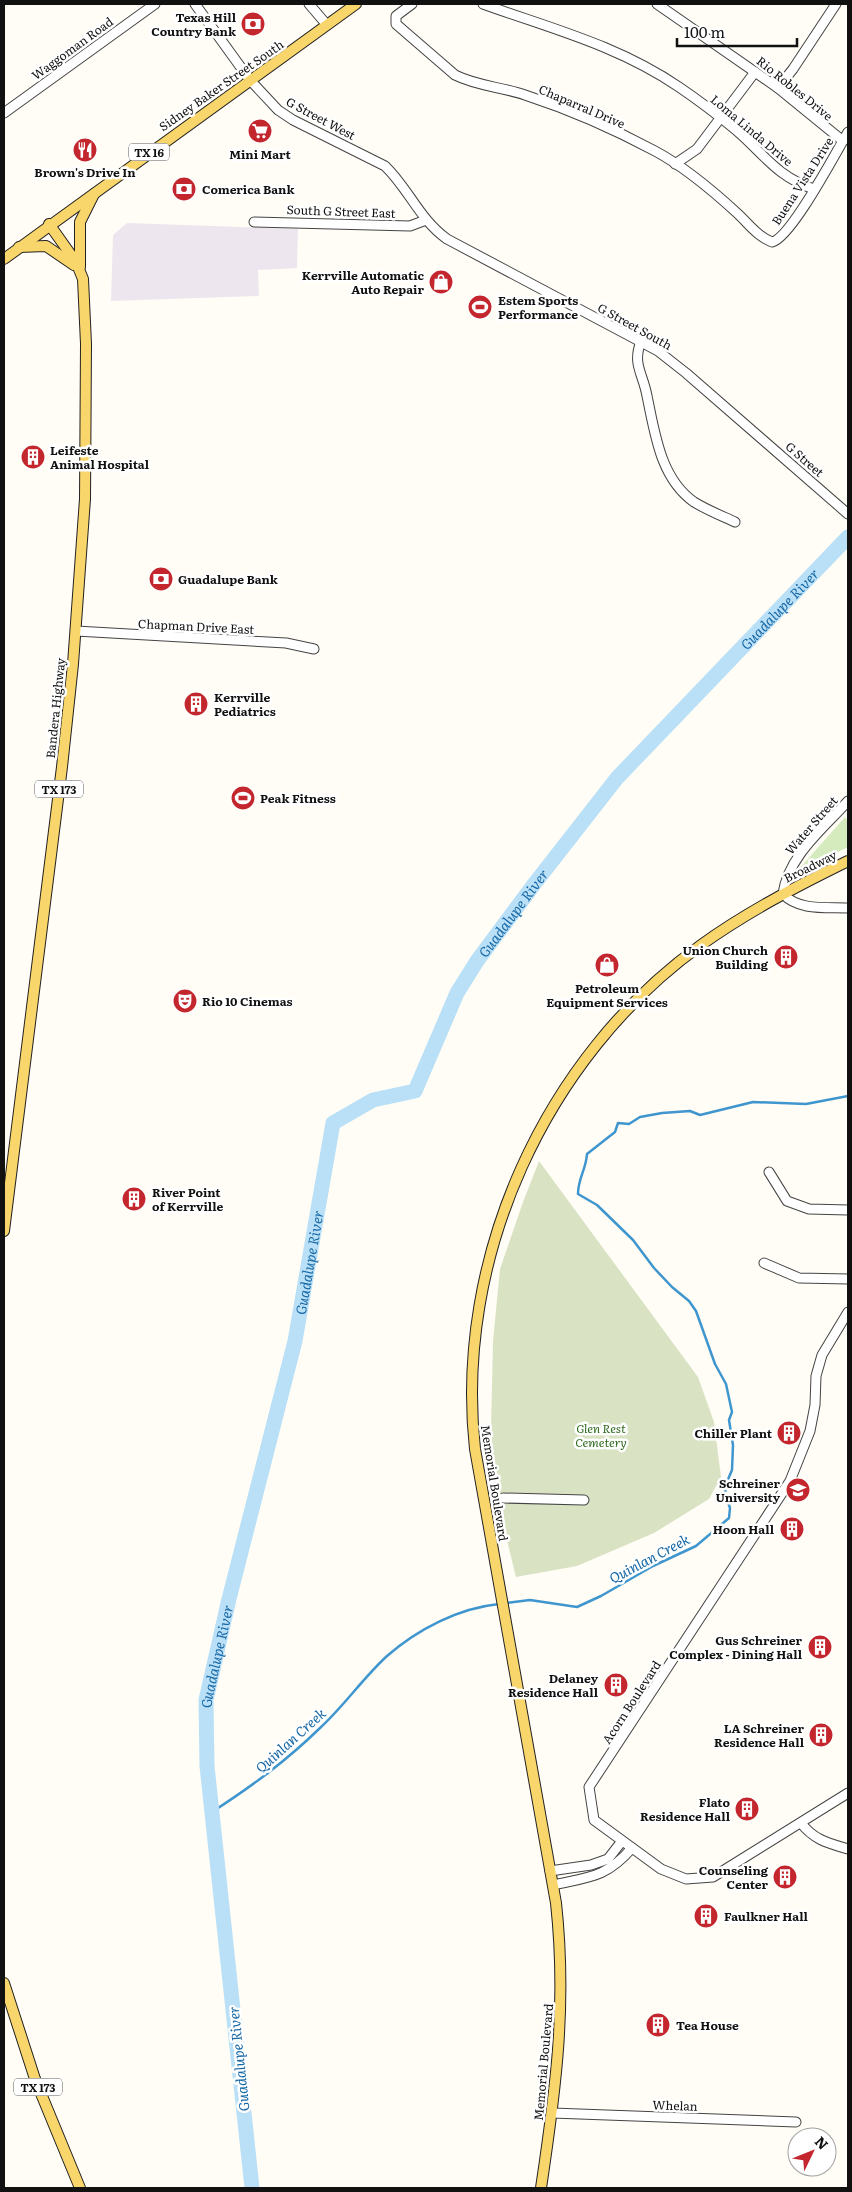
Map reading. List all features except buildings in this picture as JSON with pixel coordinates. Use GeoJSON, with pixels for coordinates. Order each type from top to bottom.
{"type":"FeatureCollection","features":[{"type":"Feature","properties":{"kind":"main road","name":"Sidney Baker Street South"},"geometry":{"type":"LineString","coordinates":[[4,258],[356,4]]}},
{"type":"Feature","properties":{"kind":"main road"},"geometry":{"type":"LineString","coordinates":[[80,270],[80,222],[96,190]]}},
{"type":"Feature","properties":{"kind":"main road","name":"Bandera Highway"},"geometry":{"type":"LineString","coordinates":[[4,1232],[55,824],[76,631],[85,499],[86,344],[80,270],[49,224]]}},
{"type":"Feature","properties":{"kind":"main road"},"geometry":{"type":"LineString","coordinates":[[19,247],[46,246],[80,270]]}},
{"type":"Feature","properties":{"kind":"main road","name":"Broadway"},"geometry":{"type":"LineString","coordinates":[[783,894],[848,861]]}},
{"type":"Feature","properties":{"kind":"main road","name":"Memorial Boulevard"},"geometry":{"type":"LineString","coordinates":[[541,2188],[560,2051],[562,1992],[558,1916],[491,1545],[473,1434],[474,1364],[477,1324],[486,1272],[498,1229],[520,1170],[548,1115],[576,1073],[636,1002],[700,946],[783,894]]}},
{"type":"Feature","properties":{"kind":"main road","name":"TX 173"},"geometry":{"type":"LineString","coordinates":[[4,1982],[35,2079],[80,2188]]}},
{"type":"Feature","properties":{"kind":"street","name":"Waggoman Road"},"geometry":{"type":"LineString","coordinates":[[4,113],[155,4]]}},
{"type":"Feature","properties":{"kind":"street","name":"G Street West"},"geometry":{"type":"LineString","coordinates":[[195,4],[250,80],[284,115],[385,166],[396,178],[426,220]]}},
{"type":"Feature","properties":{"kind":"street"},"geometry":{"type":"LineString","coordinates":[[309,4],[327,25]]}},
{"type":"Feature","properties":{"kind":"street","name":"Chaparral Drive"},"geometry":{"type":"LineString","coordinates":[[412,4],[396,16],[396,24],[455,75],[465,80],[497,87],[545,102],[653,150],[676,164],[713,192],[763,238],[775,242]]}},
{"type":"Feature","properties":{"kind":"street","name":"Loma Linda Drive"},"geometry":{"type":"LineString","coordinates":[[484,4],[609,48],[665,78],[736,130],[776,169],[814,189]]}},
{"type":"Feature","properties":{"kind":"street","name":"Rio Robles Drive"},"geometry":{"type":"LineString","coordinates":[[657,4],[778,88],[843,141]]}},
{"type":"Feature","properties":{"kind":"street"},"geometry":{"type":"LineString","coordinates":[[778,88],[793,69],[836,4]]}},
{"type":"Feature","properties":{"kind":"street"},"geometry":{"type":"LineString","coordinates":[[676,164],[697,149],[755,72]]}},
{"type":"Feature","properties":{"kind":"street","name":"Buena Vista Drive"},"geometry":{"type":"LineString","coordinates":[[775,242],[786,232],[848,132]]}},
{"type":"Feature","properties":{"kind":"street","name":"South G Street East"},"geometry":{"type":"LineString","coordinates":[[254,222],[410,226],[426,220]]}},
{"type":"Feature","properties":{"kind":"street","name":"G Street South"},"geometry":{"type":"LineString","coordinates":[[426,220],[448,239],[641,341],[676,364],[744,423]]}},
{"type":"Feature","properties":{"kind":"street"},"geometry":{"type":"LineString","coordinates":[[641,341],[636,363],[647,395],[656,445],[665,464],[677,484],[693,501],[735,522]]}},
{"type":"Feature","properties":{"kind":"street","name":"G Street"},"geometry":{"type":"LineString","coordinates":[[744,423],[848,514]]}},
{"type":"Feature","properties":{"kind":"street","name":"Chapman Drive East"},"geometry":{"type":"LineString","coordinates":[[76,631],[286,643],[314,649]]}},
{"type":"Feature","properties":{"kind":"street","name":"Water Street"},"geometry":{"type":"LineString","coordinates":[[783,894],[786,877],[794,862],[848,801]]}},
{"type":"Feature","properties":{"kind":"street"},"geometry":{"type":"LineString","coordinates":[[783,894],[788,900],[803,906],[848,908]]}},
{"type":"Feature","properties":{"kind":"street"},"geometry":{"type":"LineString","coordinates":[[769,1172],[787,1201],[809,1209],[848,1210]]}},
{"type":"Feature","properties":{"kind":"street"},"geometry":{"type":"LineString","coordinates":[[764,1263],[799,1278],[848,1280]]}},
{"type":"Feature","properties":{"kind":"street","name":"Acorn Boulevard"},"geometry":{"type":"LineString","coordinates":[[848,1312],[822,1355],[816,1376],[815,1405],[810,1431],[790,1481],[590,1787],[594,1820],[661,1869],[686,1879],[713,1876],[848,1793]]}},
{"type":"Feature","properties":{"kind":"street"},"geometry":{"type":"LineString","coordinates":[[503,1498],[584,1500]]}},
{"type":"Feature","properties":{"kind":"street"},"geometry":{"type":"LineString","coordinates":[[801,1823],[810,1835],[818,1840],[848,1849]]}},
{"type":"Feature","properties":{"kind":"street"},"geometry":{"type":"LineString","coordinates":[[550,1871],[590,1865],[608,1859],[622,1841]]}},
{"type":"Feature","properties":{"kind":"street"},"geometry":{"type":"LineString","coordinates":[[553,1885],[601,1874],[618,1864],[632,1848]]}},
{"type":"Feature","properties":{"kind":"street","name":"Whelan"},"geometry":{"type":"LineString","coordinates":[[552,2113],[796,2122]]}},
{"type":"Feature","properties":{"kind":"shaded area"},"geometry":{"type":"Polygon","coordinates":[[[127,223],[298,229],[297,268],[258,270],[259,296],[111,301],[113,235],[127,223]]]}},
{"type":"Feature","properties":{"kind":"green space"},"geometry":{"type":"Polygon","coordinates":[[[845,817],[848,821],[848,847],[800,871],[799,869],[845,817]]]}},
{"type":"Feature","properties":{"kind":"green space","name":"Glen Rest Cemetery"},"geometry":{"type":"Polygon","coordinates":[[[539,1161],[698,1377],[714,1422],[721,1477],[709,1499],[654,1533],[577,1566],[516,1577],[490,1471],[493,1341],[500,1269],[539,1161]]]}},
{"type":"Feature","properties":{"kind":"waterway","name":"Guadalupe River"},"geometry":{"type":"LineString","coordinates":[[252,2188],[207,1766],[206,1700],[229,1599],[295,1341],[333,1123],[373,1100],[415,1091],[457,993],[477,961],[617,778],[848,537]]}},
{"type":"Feature","properties":{"kind":"waterway","name":"Quinlan Creek"},"geometry":{"type":"LineString","coordinates":[[505,1603],[530,1600],[577,1607],[601,1596],[653,1566],[696,1546],[729,1518],[730,1508],[725,1493],[726,1484],[732,1470],[733,1445],[729,1420],[732,1412],[726,1384],[715,1364],[696,1311],[689,1301],[672,1287],[654,1268],[633,1240],[597,1205],[578,1194],[587,1154],[615,1132],[618,1123],[629,1124],[640,1117],[690,1111],[700,1115],[753,1102],[806,1104],[848,1096]]}},
{"type":"Feature","properties":{"kind":"waterway","name":"Quinlan Creek"},"geometry":{"type":"LineString","coordinates":[[212,1812],[255,1783],[294,1752],[329,1719],[378,1665],[399,1646],[440,1621],[454,1615],[484,1606],[499,1604]]}},
{"type":"Feature","properties":{"kind":"place","name":"Texas Hill Country Bank"},"geometry":{"type":"Point","coordinates":[253,24]}},
{"type":"Feature","properties":{"kind":"place","name":"Mini Mart"},"geometry":{"type":"Point","coordinates":[260,131]}},
{"type":"Feature","properties":{"kind":"place","name":"Brown's Drive In"},"geometry":{"type":"Point","coordinates":[85,150]}},
{"type":"Feature","properties":{"kind":"place","name":"Comerica Bank"},"geometry":{"type":"Point","coordinates":[184,189]}},
{"type":"Feature","properties":{"kind":"place","name":"Kerrville Automatic Auto Repair"},"geometry":{"type":"Point","coordinates":[441,282]}},
{"type":"Feature","properties":{"kind":"place","name":"Estem Sports Performance"},"geometry":{"type":"Point","coordinates":[480,307]}},
{"type":"Feature","properties":{"kind":"place","name":"Leifeste Animal Hospital"},"geometry":{"type":"Point","coordinates":[33,457]}},
{"type":"Feature","properties":{"kind":"place","name":"Guadalupe Bank"},"geometry":{"type":"Point","coordinates":[161,579]}},
{"type":"Feature","properties":{"kind":"place","name":"Kerrville Pediatrics"},"geometry":{"type":"Point","coordinates":[196,704]}},
{"type":"Feature","properties":{"kind":"place","name":"Peak Fitness"},"geometry":{"type":"Point","coordinates":[243,798]}},
{"type":"Feature","properties":{"kind":"place","name":"Union Church Building"},"geometry":{"type":"Point","coordinates":[786,957]}},
{"type":"Feature","properties":{"kind":"place","name":"Petroleum Equipment Services"},"geometry":{"type":"Point","coordinates":[607,965]}},
{"type":"Feature","properties":{"kind":"place","name":"Rio 10 Cinemas"},"geometry":{"type":"Point","coordinates":[185,1001]}},
{"type":"Feature","properties":{"kind":"place","name":"River Point of Kerrville"},"geometry":{"type":"Point","coordinates":[134,1199]}},
{"type":"Feature","properties":{"kind":"place","name":"Chiller Plant"},"geometry":{"type":"Point","coordinates":[789,1433]}},
{"type":"Feature","properties":{"kind":"place","name":"Schreiner University"},"geometry":{"type":"Point","coordinates":[798,1490]}},
{"type":"Feature","properties":{"kind":"place","name":"Hoon Hall"},"geometry":{"type":"Point","coordinates":[792,1529]}},
{"type":"Feature","properties":{"kind":"place","name":"Gus Schreiner Complex - Dining Hall"},"geometry":{"type":"Point","coordinates":[820,1647]}},
{"type":"Feature","properties":{"kind":"place","name":"Delaney Residence Hall"},"geometry":{"type":"Point","coordinates":[616,1685]}},
{"type":"Feature","properties":{"kind":"place","name":"LA Schreiner Residence Hall"},"geometry":{"type":"Point","coordinates":[821,1735]}},
{"type":"Feature","properties":{"kind":"place","name":"Flato Residence Hall"},"geometry":{"type":"Point","coordinates":[747,1809]}},
{"type":"Feature","properties":{"kind":"place","name":"Counseling Center"},"geometry":{"type":"Point","coordinates":[785,1877]}},
{"type":"Feature","properties":{"kind":"place","name":"Faulkner Hall"},"geometry":{"type":"Point","coordinates":[706,1916]}},
{"type":"Feature","properties":{"kind":"place","name":"Tea House"},"geometry":{"type":"Point","coordinates":[658,2025]}}]}
